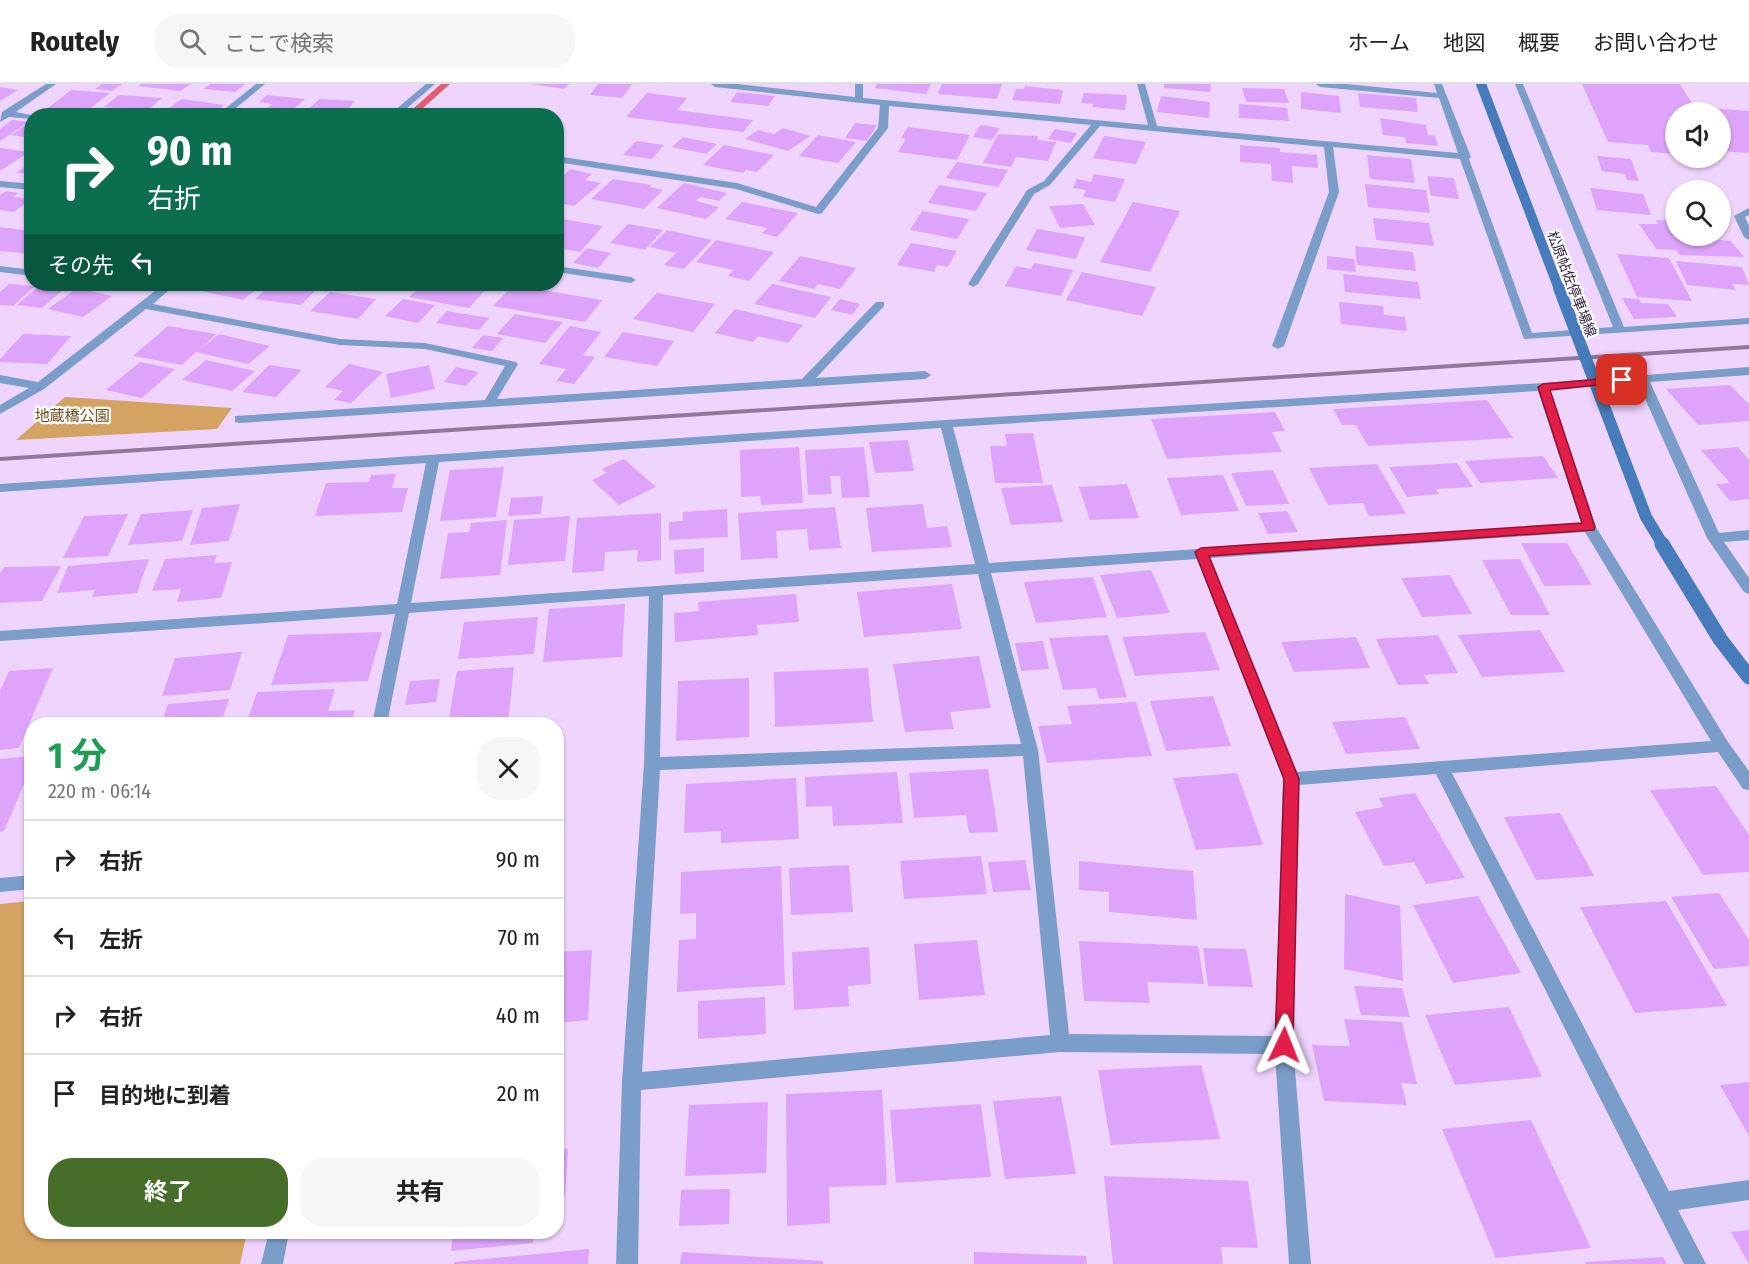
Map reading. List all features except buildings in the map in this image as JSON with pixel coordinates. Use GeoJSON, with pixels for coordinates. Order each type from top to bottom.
{"type":"FeatureCollection","features":[{"type":"Feature","properties":{"kind":"main road","name":"松原帖佐停車場線"},"geometry":{"type":"LineString","coordinates":[[1480,84],[1646,517],[1720,639],[1749,677]]}},
{"type":"Feature","properties":{"kind":"street"},"geometry":{"type":"LineString","coordinates":[[3,115],[52,84]]}},
{"type":"Feature","properties":{"kind":"street"},"geometry":{"type":"LineString","coordinates":[[230,108],[261,84]]}},
{"type":"Feature","properties":{"kind":"street"},"geometry":{"type":"LineString","coordinates":[[402,108],[431,84]]}},
{"type":"Feature","properties":{"kind":"street"},"geometry":{"type":"LineString","coordinates":[[715,84],[885,103],[1466,157]]}},
{"type":"Feature","properties":{"kind":"street"},"geometry":{"type":"LineString","coordinates":[[859,84],[859,99]]}},
{"type":"Feature","properties":{"kind":"street"},"geometry":{"type":"LineString","coordinates":[[1141,84],[1153,128]]}},
{"type":"Feature","properties":{"kind":"street"},"geometry":{"type":"LineString","coordinates":[[1320,84],[1441,96]]}},
{"type":"Feature","properties":{"kind":"street"},"geometry":{"type":"LineString","coordinates":[[1438,84],[1466,157],[1528,337],[1749,321]]}},
{"type":"Feature","properties":{"kind":"street"},"geometry":{"type":"LineString","coordinates":[[1519,84],[1620,330]]}},
{"type":"Feature","properties":{"kind":"street"},"geometry":{"type":"LineString","coordinates":[[564,160],[737,186],[818,211],[883,128],[885,103]]}},
{"type":"Feature","properties":{"kind":"street"},"geometry":{"type":"LineString","coordinates":[[3,115],[24,116]]}},
{"type":"Feature","properties":{"kind":"street"},"geometry":{"type":"LineString","coordinates":[[973,284],[1030,192],[1047,183],[1096,123]]}},
{"type":"Feature","properties":{"kind":"street"},"geometry":{"type":"LineString","coordinates":[[1278,346],[1334,192],[1328,144]]}},
{"type":"Feature","properties":{"kind":"street"},"geometry":{"type":"LineString","coordinates":[[0,184],[24,186]]}},
{"type":"Feature","properties":{"kind":"street"},"geometry":{"type":"LineString","coordinates":[[1749,211],[1739,216],[1749,237]]}},
{"type":"Feature","properties":{"kind":"street"},"geometry":{"type":"LineString","coordinates":[[0,269],[24,272]]}},
{"type":"Feature","properties":{"kind":"street"},"geometry":{"type":"LineString","coordinates":[[564,270],[631,280]]}},
{"type":"Feature","properties":{"kind":"street"},"geometry":{"type":"LineString","coordinates":[[0,410],[40,386],[161,291]]}},
{"type":"Feature","properties":{"kind":"street"},"geometry":{"type":"LineString","coordinates":[[805,383],[880,304]]}},
{"type":"Feature","properties":{"kind":"street"},"geometry":{"type":"LineString","coordinates":[[143,305],[340,342],[424,346],[512,364],[489,404]]}},
{"type":"Feature","properties":{"kind":"street"},"geometry":{"type":"LineString","coordinates":[[0,488],[946,424],[1543,387],[1749,371]]}},
{"type":"Feature","properties":{"kind":"street"},"geometry":{"type":"LineString","coordinates":[[239,419],[925,375]]}},
{"type":"Feature","properties":{"kind":"street"},"geometry":{"type":"LineString","coordinates":[[0,378],[40,386]]}},
{"type":"Feature","properties":{"kind":"street"},"geometry":{"type":"LineString","coordinates":[[1642,378],[1714,538],[1749,589]]}},
{"type":"Feature","properties":{"kind":"street"},"geometry":{"type":"LineString","coordinates":[[1543,387],[1589,527],[1722,747],[1749,784]]}},
{"type":"Feature","properties":{"kind":"street"},"geometry":{"type":"LineString","coordinates":[[946,424],[1030,750],[1060,1043]]}},
{"type":"Feature","properties":{"kind":"street"},"geometry":{"type":"LineString","coordinates":[[381,717],[433,460]]}},
{"type":"Feature","properties":{"kind":"street"},"geometry":{"type":"LineString","coordinates":[[0,636],[1589,527]]}},
{"type":"Feature","properties":{"kind":"street"},"geometry":{"type":"LineString","coordinates":[[1714,538],[1749,536]]}},
{"type":"Feature","properties":{"kind":"street"},"geometry":{"type":"LineString","coordinates":[[1201,552],[1291,779],[1284,1045],[1300,1264]]}},
{"type":"Feature","properties":{"kind":"street"},"geometry":{"type":"LineString","coordinates":[[627,1264],[632,1082],[652,764],[656,590]]}},
{"type":"Feature","properties":{"kind":"street"},"geometry":{"type":"LineString","coordinates":[[1291,779],[1722,747]]}},
{"type":"Feature","properties":{"kind":"street"},"geometry":{"type":"LineString","coordinates":[[652,764],[1030,750]]}},
{"type":"Feature","properties":{"kind":"street"},"geometry":{"type":"LineString","coordinates":[[1441,768],[1695,1264]]}},
{"type":"Feature","properties":{"kind":"street"},"geometry":{"type":"LineString","coordinates":[[0,885],[24,883]]}},
{"type":"Feature","properties":{"kind":"street"},"geometry":{"type":"LineString","coordinates":[[632,1082],[1060,1043],[1284,1045]]}},
{"type":"Feature","properties":{"kind":"street"},"geometry":{"type":"LineString","coordinates":[[1663,1202],[1749,1190]]}},
{"type":"Feature","properties":{"kind":"street"},"geometry":{"type":"LineString","coordinates":[[272,1264],[277,1239]]}},
{"type":"Feature","properties":{"kind":"green space","name":"地蔵橋公園"},"geometry":{"type":"Polygon","coordinates":[[[65,397],[232,408],[217,429],[16,440],[65,397]]]}},
{"type":"Feature","properties":{"kind":"green space"},"geometry":{"type":"Polygon","coordinates":[[[24,902],[24,1239],[245,1239],[240,1264],[0,1264],[0,904],[24,902]]]}},
{"type":"Feature","properties":{"kind":"waterway"},"geometry":{"type":"LineString","coordinates":[[418,108],[446,84]]}},
{"type":"Feature","properties":{"kind":"railway"},"geometry":{"type":"LineString","coordinates":[[0,459],[1749,347]]}},
{"type":"Feature","properties":{"kind":"route"},"geometry":{"type":"LineString","coordinates":[[1284,1045],[1291,779],[1201,552],[1589,527],[1543,387],[1622,380]]}}]}
